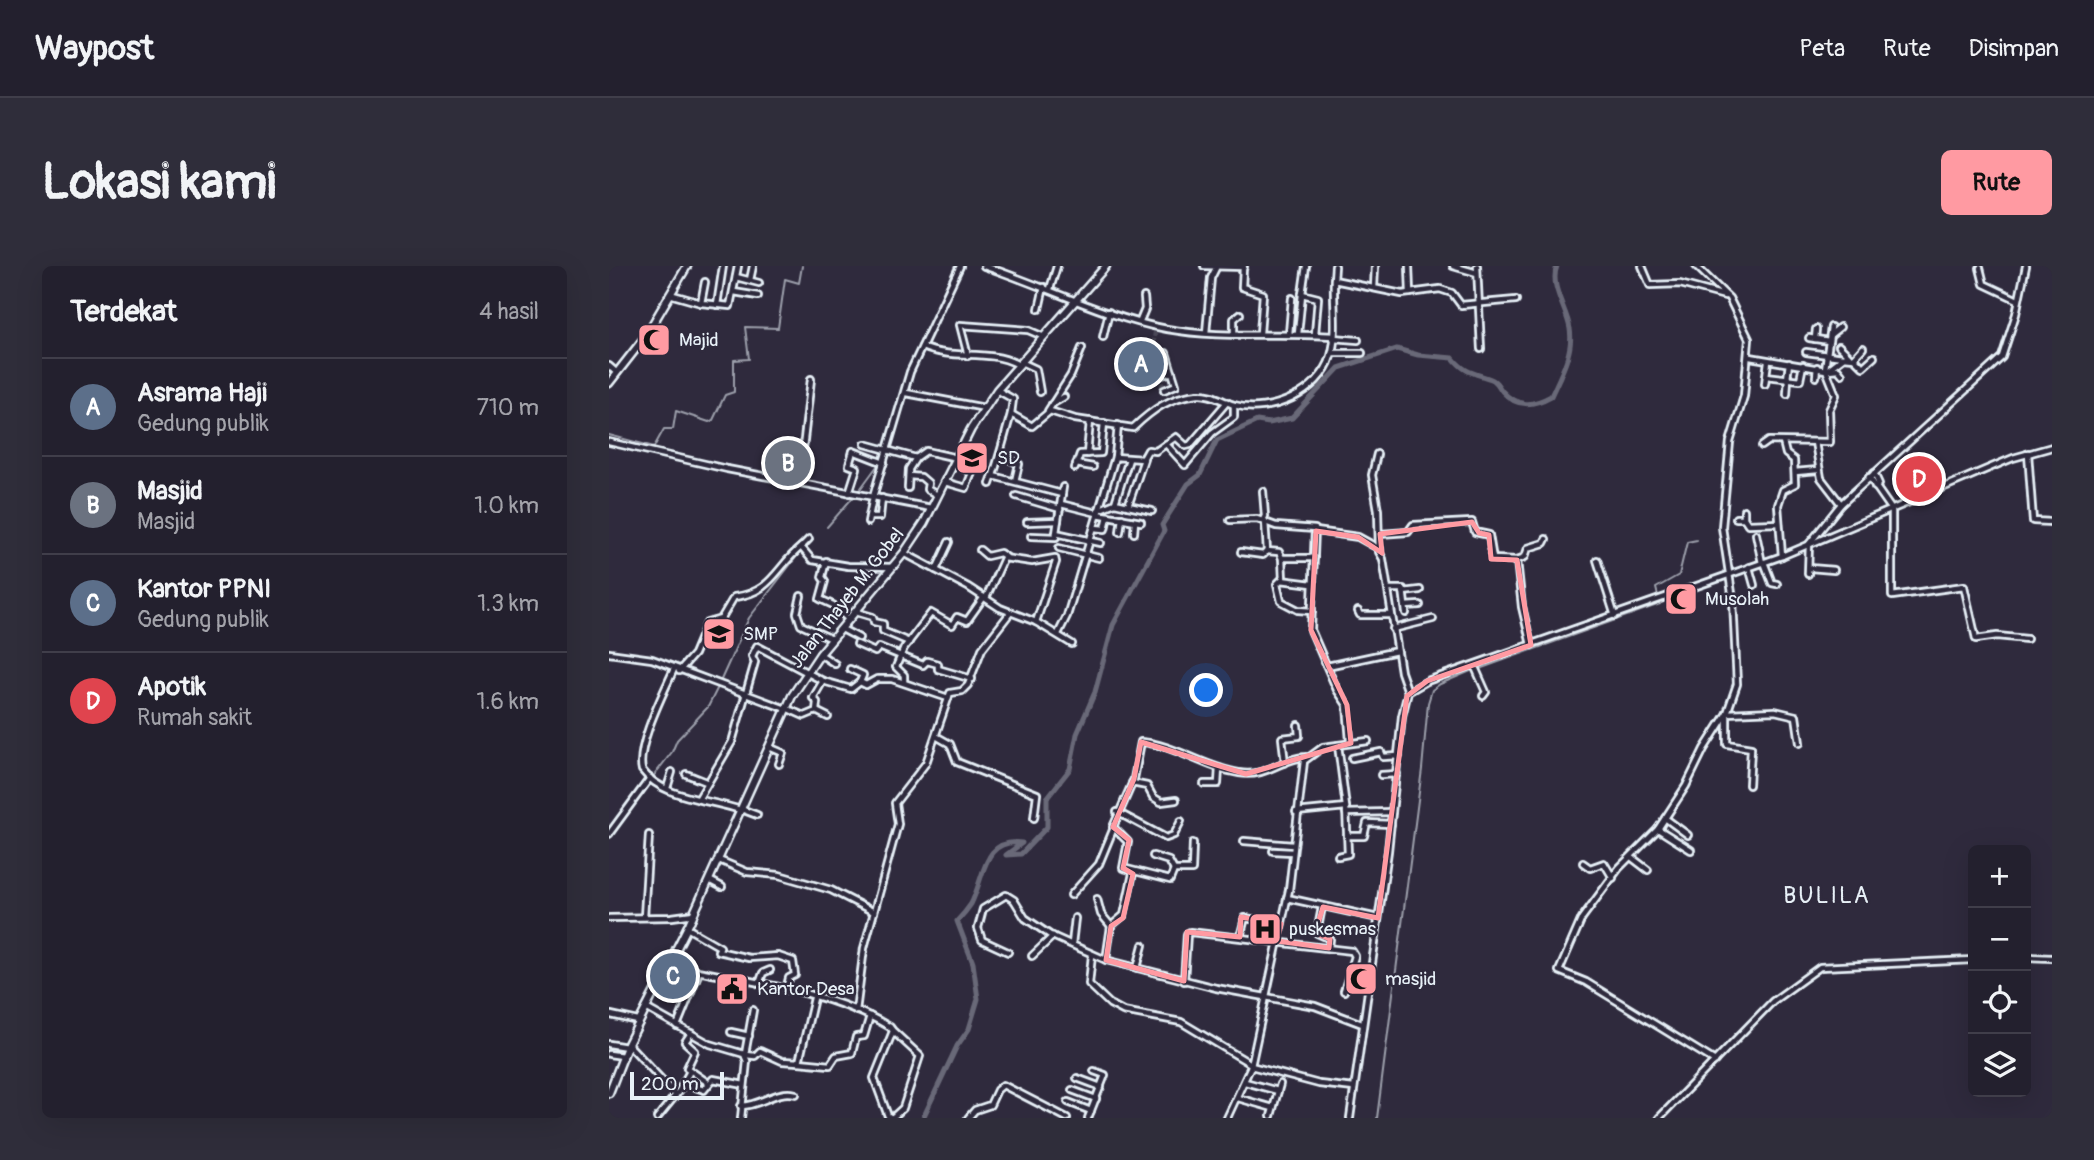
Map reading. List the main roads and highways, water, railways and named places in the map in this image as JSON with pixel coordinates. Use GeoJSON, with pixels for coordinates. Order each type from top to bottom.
{"type":"FeatureCollection","features":[{"type":"Feature","properties":{"kind":"main road"},"geometry":{"type":"LineString","coordinates":[[609,383],[673,295],[687,266]]}},
{"type":"Feature","properties":{"kind":"main road","name":"Jalan Thayeb M. Gobel"},"geometry":{"type":"LineString","coordinates":[[609,1093],[638,1021],[694,914],[786,708],[820,654],[904,553],[997,390],[1106,266]]}},
{"type":"Feature","properties":{"kind":"waterway"},"geometry":{"type":"LineString","coordinates":[[609,435],[654,447],[664,429],[673,429],[676,411],[709,422],[713,420],[725,395],[734,392],[734,360],[749,359],[745,327],[778,328],[785,279],[799,283],[802,266]]}},
{"type":"Feature","properties":{"kind":"waterway"},"geometry":{"type":"LineString","coordinates":[[910,368],[955,266]]}},
{"type":"Feature","properties":{"kind":"waterway"},"geometry":{"type":"LineString","coordinates":[[923,1118],[957,1046],[969,1029],[978,999],[973,963],[957,921],[971,904],[992,853],[1009,843],[1022,843],[1006,855],[1021,854],[1047,827],[1047,798],[1070,769],[1077,734],[1095,692],[1113,625],[1164,531],[1162,525],[1188,484],[1200,475],[1217,440],[1257,421],[1269,423],[1292,418],[1339,368],[1397,349],[1418,355],[1453,358],[1466,370],[1496,382],[1508,397],[1519,403],[1538,402],[1551,396],[1565,364],[1571,338],[1555,281],[1557,266]]}},
{"type":"Feature","properties":{"kind":"waterway"},"geometry":{"type":"LineString","coordinates":[[858,492],[880,462],[906,379]]}},
{"type":"Feature","properties":{"kind":"waterway"},"geometry":{"type":"LineString","coordinates":[[827,527],[854,496]]}},
{"type":"Feature","properties":{"kind":"waterway"},"geometry":{"type":"LineString","coordinates":[[805,547],[812,540]]}},
{"type":"Feature","properties":{"kind":"waterway"},"geometry":{"type":"LineString","coordinates":[[1479,669],[1660,604],[1656,588],[1679,575],[1687,542],[1697,540]]}},
{"type":"Feature","properties":{"kind":"waterway"},"geometry":{"type":"LineString","coordinates":[[720,682],[749,618],[801,551]]}},
{"type":"Feature","properties":{"kind":"waterway"},"geometry":{"type":"LineString","coordinates":[[1377,1118],[1428,703],[1432,690],[1440,684],[1473,670]]}},
{"type":"Feature","properties":{"kind":"waterway"},"geometry":{"type":"LineString","coordinates":[[652,778],[672,752],[677,740],[708,707],[718,687]]}},
{"type":"Feature","properties":{"kind":"tunnel"},"geometry":{"type":"LineString","coordinates":[[1156,326],[1152,353],[1165,394]]}},
{"type":"Feature","properties":{"kind":"place","name":"Majid"},"geometry":{"type":"Point","coordinates":[654,340]}},
{"type":"Feature","properties":{"kind":"place","name":"Asrama Haji"},"geometry":{"type":"Point","coordinates":[1141,364]}},
{"type":"Feature","properties":{"kind":"place","name":"SD"},"geometry":{"type":"Point","coordinates":[972,458]}},
{"type":"Feature","properties":{"kind":"place","name":"Masjid"},"geometry":{"type":"Point","coordinates":[788,463]}},
{"type":"Feature","properties":{"kind":"place","name":"Apotik"},"geometry":{"type":"Point","coordinates":[1919,479]}},
{"type":"Feature","properties":{"kind":"place","name":"Musolah"},"geometry":{"type":"Point","coordinates":[1681,599]}},
{"type":"Feature","properties":{"kind":"place","name":"SMP"},"geometry":{"type":"Point","coordinates":[719,634]}},
{"type":"Feature","properties":{"kind":"place","name":"puskesmas"},"geometry":{"type":"Point","coordinates":[1265,929]}},
{"type":"Feature","properties":{"kind":"place","name":"Kantor PPNI"},"geometry":{"type":"Point","coordinates":[673,976]}},
{"type":"Feature","properties":{"kind":"place","name":"masjid"},"geometry":{"type":"Point","coordinates":[1361,979]}},
{"type":"Feature","properties":{"kind":"place","name":"Kantor Desa"},"geometry":{"type":"Point","coordinates":[732,989]}},
{"type":"Feature","properties":{"kind":"district","name":"BULILA"},"geometry":{"type":"Point","coordinates":[1827,895]}}]}
